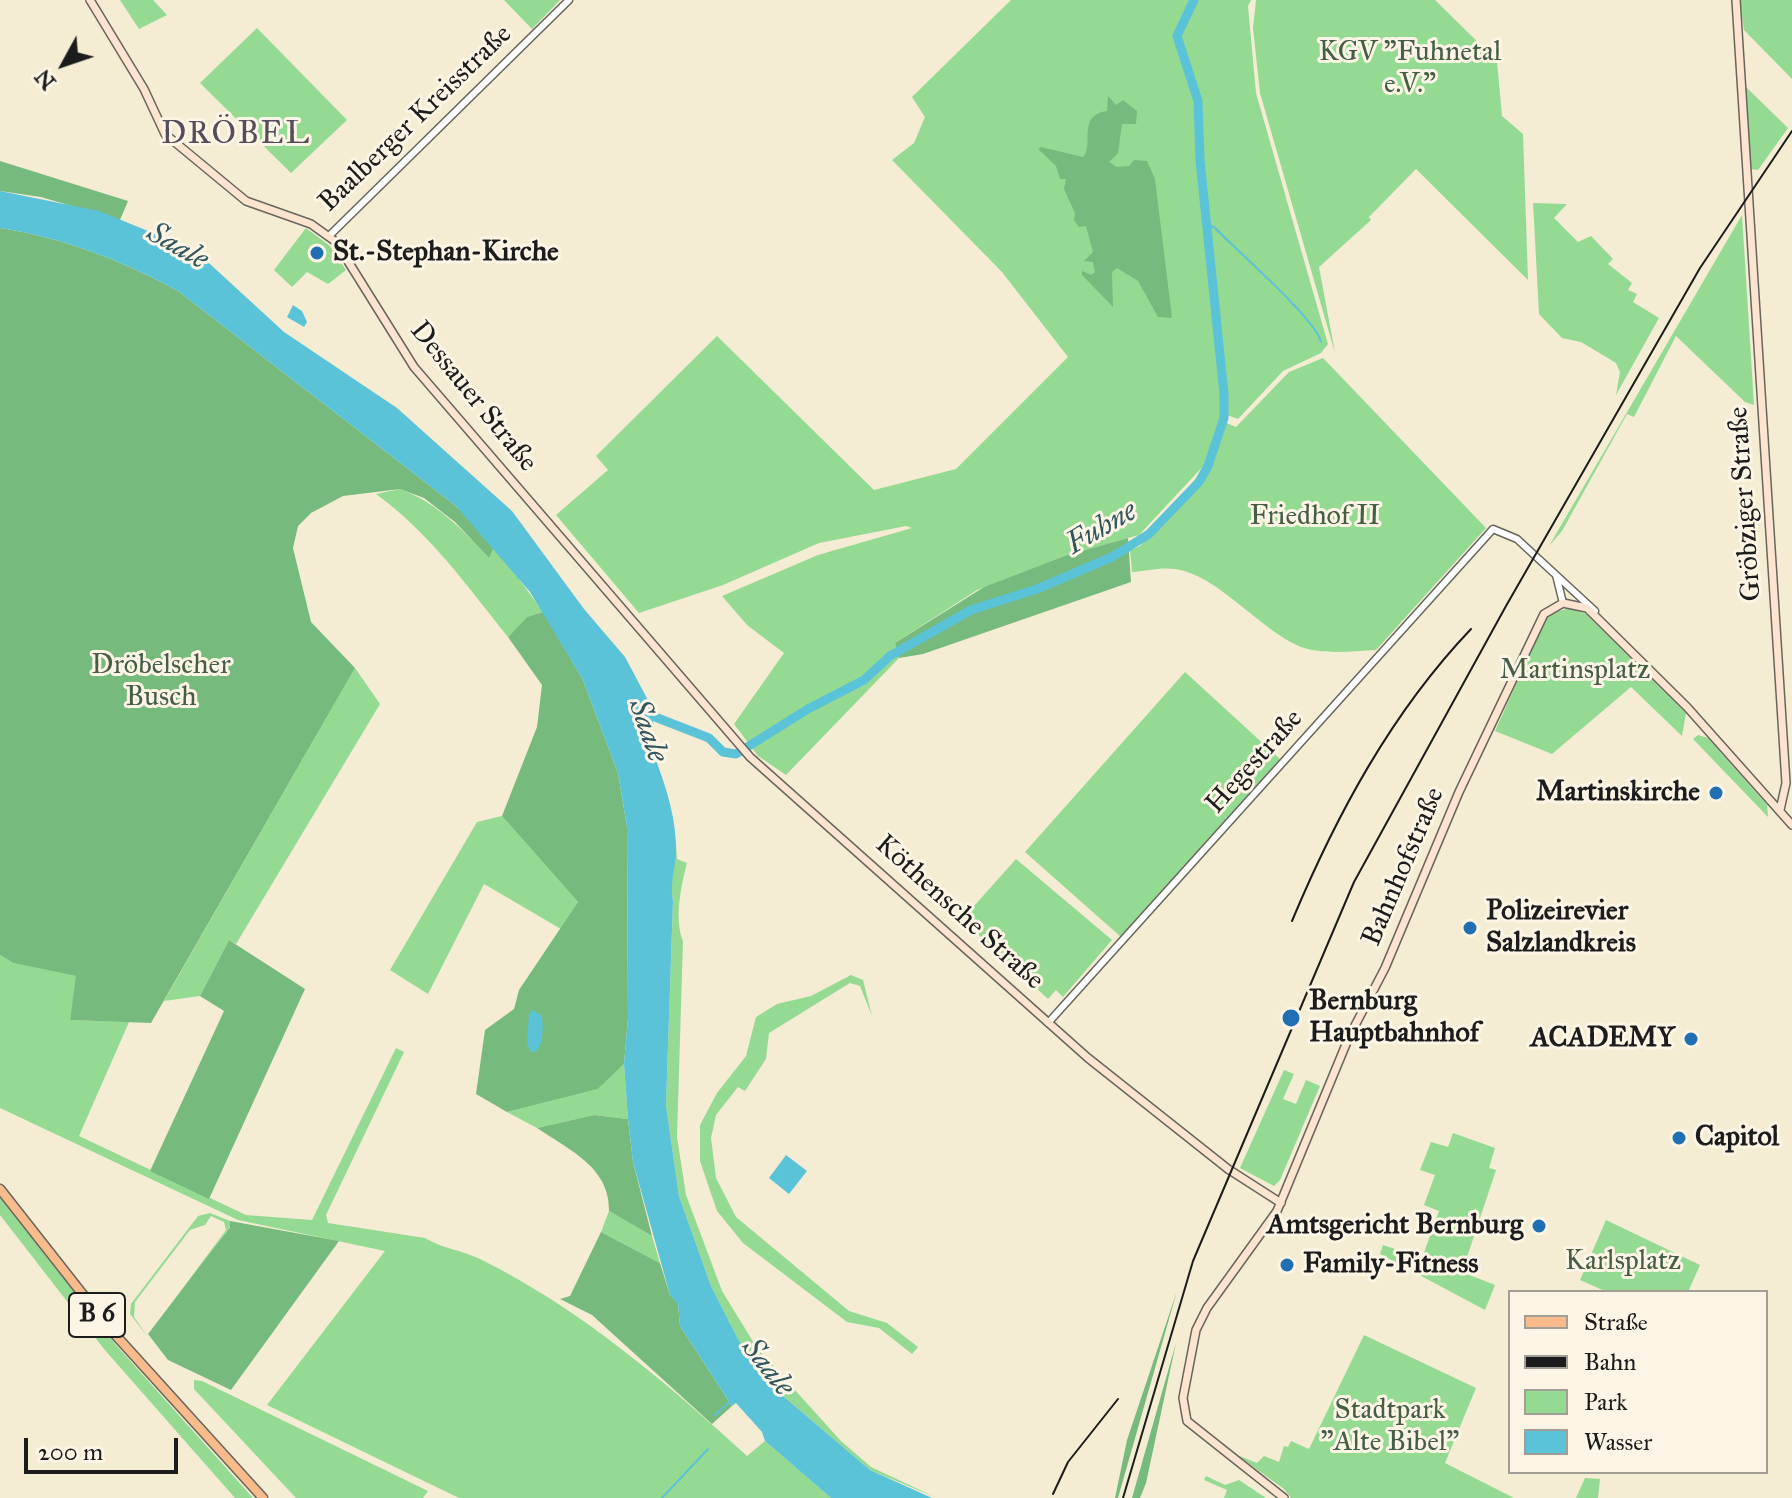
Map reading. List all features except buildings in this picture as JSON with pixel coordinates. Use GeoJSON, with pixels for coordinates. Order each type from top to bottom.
{"type":"FeatureCollection","features":[{"type":"Feature","properties":{"kind":"main road","name":"Dessauer Straße"},"geometry":{"type":"LineString","coordinates":[[90,0],[144,89],[160,128],[169,139],[246,201],[311,224],[329,236],[352,263],[414,367],[637,624]]}},
{"type":"Feature","properties":{"kind":"main road","name":"Gröbziger Straße"},"geometry":{"type":"LineString","coordinates":[[1736,0],[1786,783],[1780,810]]}},
{"type":"Feature","properties":{"kind":"main road"},"geometry":{"type":"LineString","coordinates":[[1563,603],[1587,608],[1617,637],[1688,708],[1792,825]]}},
{"type":"Feature","properties":{"kind":"main road","name":"Bahnhofstraße"},"geometry":{"type":"LineString","coordinates":[[1284,1498],[1194,1429],[1182,1403],[1200,1320],[1281,1203],[1349,1037],[1396,944],[1459,792],[1520,661],[1541,618],[1563,603]]}},
{"type":"Feature","properties":{"kind":"main road","name":"Köthensche Straße"},"geometry":{"type":"LineString","coordinates":[[637,624],[750,757],[1048,1023],[1220,1163],[1281,1203]]}},
{"type":"Feature","properties":{"kind":"main road","name":"B 6"},"geometry":{"type":"LineString","coordinates":[[0,1189],[100,1317],[202,1435],[263,1498]]}},
{"type":"Feature","properties":{"kind":"street","name":"Baalberger Kreisstraße"},"geometry":{"type":"LineString","coordinates":[[329,236],[569,0]]}},
{"type":"Feature","properties":{"kind":"street","name":"Hegestraße"},"geometry":{"type":"LineString","coordinates":[[1048,1023],[1493,529],[1514,536],[1554,572]]}},
{"type":"Feature","properties":{"kind":"street"},"geometry":{"type":"LineString","coordinates":[[1554,572],[1563,603]]}},
{"type":"Feature","properties":{"kind":"street"},"geometry":{"type":"LineString","coordinates":[[1554,572],[1618,634],[1617,637]]}},
{"type":"Feature","properties":{"kind":"green space"},"geometry":{"type":"Polygon","coordinates":[[[120,0],[153,0],[167,15],[139,29],[120,0]]]}},
{"type":"Feature","properties":{"kind":"green space"},"geometry":{"type":"Polygon","coordinates":[[[504,0],[560,0],[532,29],[504,0]]]}},
{"type":"Feature","properties":{"kind":"green space","name":"Friedhof II"},"geometry":{"type":"Polygon","coordinates":[[[1011,0],[1251,0],[1248,6],[1256,93],[1328,344],[1321,353],[1283,371],[1238,419],[1227,415],[1224,422],[1236,427],[1289,372],[1323,358],[1486,528],[1376,650],[1328,652],[1301,647],[1191,573],[1175,569],[1132,572],[1130,550],[1140,546],[1209,463],[1212,450],[1208,461],[1139,535],[1067,555],[977,590],[895,643],[899,658],[786,775],[758,756],[734,724],[784,653],[747,625],[722,596],[818,555],[912,528],[906,526],[819,543],[723,585],[639,613],[556,515],[608,470],[596,456],[717,336],[874,490],[956,469],[1068,357],[1002,272],[892,160],[914,143],[925,117],[912,97],[1011,0]]]}},
{"type":"Feature","properties":{"kind":"green space","name":"KGV \"Fuhnetal e.V.\""},"geometry":{"type":"Polygon","coordinates":[[[1256,0],[1435,0],[1497,61],[1502,116],[1523,134],[1528,280],[1416,169],[1369,217],[1371,220],[1319,267],[1335,353],[1260,93],[1253,28],[1256,0]]]}},
{"type":"Feature","properties":{"kind":"green space"},"geometry":{"type":"Polygon","coordinates":[[[1740,0],[1792,0],[1792,79],[1744,30],[1740,0]]]}},
{"type":"Feature","properties":{"kind":"green space"},"geometry":{"type":"Polygon","coordinates":[[[257,28],[347,120],[291,173],[200,83],[257,28]]]}},
{"type":"Feature","properties":{"kind":"green space"},"geometry":{"type":"Polygon","coordinates":[[[1745,86],[1788,128],[1758,170],[1751,169],[1745,86]]]}},
{"type":"Feature","properties":{"kind":"green space"},"geometry":{"type":"Polygon","coordinates":[[[1108,96],[1116,105],[1123,100],[1137,111],[1136,124],[1122,124],[1118,153],[1109,162],[1117,167],[1129,166],[1134,160],[1147,161],[1155,179],[1172,318],[1158,317],[1138,281],[1117,268],[1112,272],[1113,307],[1082,275],[1082,271],[1091,275],[1095,272],[1093,262],[1084,261],[1093,252],[1086,226],[1079,227],[1074,220],[1075,213],[1064,189],[1066,179],[1060,179],[1056,166],[1038,149],[1041,147],[1083,157],[1089,124],[1092,118],[1107,111],[1108,96]]]}},
{"type":"Feature","properties":{"kind":"green space"},"geometry":{"type":"Polygon","coordinates":[[[0,161],[128,201],[120,220],[41,197],[0,191],[0,161]]]}},
{"type":"Feature","properties":{"kind":"green space"},"geometry":{"type":"Polygon","coordinates":[[[1533,203],[1567,204],[1554,218],[1578,242],[1591,236],[1613,259],[1608,264],[1632,283],[1628,290],[1637,294],[1633,302],[1659,318],[1616,395],[1620,372],[1616,363],[1581,342],[1562,338],[1539,314],[1533,203]]]}},
{"type":"Feature","properties":{"kind":"green space"},"geometry":{"type":"Polygon","coordinates":[[[1742,215],[1754,405],[1745,402],[1676,336],[1634,417],[1627,414],[1562,531],[1549,546],[1742,215]]]}},
{"type":"Feature","properties":{"kind":"green space","name":"Dröbelscher Busch"},"geometry":{"type":"Polygon","coordinates":[[[0,228],[92,252],[178,291],[456,506],[495,546],[489,558],[455,522],[424,498],[400,489],[343,496],[311,513],[298,526],[293,548],[311,622],[355,668],[151,1023],[70,1020],[76,976],[13,963],[0,955],[0,228]]]}},
{"type":"Feature","properties":{"kind":"green space"},"geometry":{"type":"Polygon","coordinates":[[[306,228],[330,246],[346,270],[328,284],[307,272],[292,287],[274,270],[306,228]]]}},
{"type":"Feature","properties":{"kind":"green space"},"geometry":{"type":"Polygon","coordinates":[[[400,489],[437,509],[489,558],[495,546],[543,612],[527,617],[508,637],[431,543],[376,494],[400,489]]]}},
{"type":"Feature","properties":{"kind":"green space"},"geometry":{"type":"Polygon","coordinates":[[[1128,538],[1131,582],[923,654],[899,658],[895,643],[984,587],[1067,555],[1128,538]]]}},
{"type":"Feature","properties":{"kind":"green space","name":"Martinsplatz"},"geometry":{"type":"Polygon","coordinates":[[[1570,608],[1586,614],[1686,713],[1682,736],[1631,687],[1552,754],[1495,731],[1544,622],[1551,613],[1570,608]]]}},
{"type":"Feature","properties":{"kind":"green space"},"geometry":{"type":"Polygon","coordinates":[[[543,612],[583,680],[618,773],[627,827],[628,1018],[624,1064],[598,1089],[507,1112],[476,1094],[485,1030],[514,1009],[519,990],[578,902],[502,816],[537,727],[542,685],[508,637],[527,617],[543,612]]]}},
{"type":"Feature","properties":{"kind":"green space"},"geometry":{"type":"Polygon","coordinates":[[[355,668],[380,704],[236,944],[229,940],[200,996],[164,1001],[355,668]]]}},
{"type":"Feature","properties":{"kind":"green space"},"geometry":{"type":"Polygon","coordinates":[[[1185,672],[1280,759],[1121,937],[1025,852],[1185,672]]]}},
{"type":"Feature","properties":{"kind":"green space"},"geometry":{"type":"Polygon","coordinates":[[[1698,735],[1708,738],[1767,805],[1768,817],[1693,739],[1698,735]]]}},
{"type":"Feature","properties":{"kind":"green space"},"geometry":{"type":"Polygon","coordinates":[[[502,816],[578,902],[561,929],[484,884],[428,994],[390,970],[477,822],[502,816]]]}},
{"type":"Feature","properties":{"kind":"green space"},"geometry":{"type":"Polygon","coordinates":[[[676,845],[677,859],[687,863],[679,913],[683,941],[677,1137],[686,1195],[722,1291],[757,1348],[841,1441],[871,1467],[937,1498],[870,1470],[769,1384],[738,1339],[711,1286],[679,1196],[666,1105],[673,901],[670,885],[676,845]]]}},
{"type":"Feature","properties":{"kind":"green space"},"geometry":{"type":"Polygon","coordinates":[[[1016,859],[1112,940],[1063,997],[1056,990],[1048,999],[968,925],[972,920],[966,915],[1016,859]]]}},
{"type":"Feature","properties":{"kind":"green space"},"geometry":{"type":"Polygon","coordinates":[[[229,940],[305,989],[209,1199],[150,1171],[224,1011],[200,996],[229,940]]]}},
{"type":"Feature","properties":{"kind":"green space"},"geometry":{"type":"Polygon","coordinates":[[[0,955],[13,963],[77,976],[70,1020],[129,1022],[79,1136],[246,1215],[312,1220],[396,1048],[404,1052],[326,1215],[328,1223],[425,1238],[475,1257],[518,1279],[621,1349],[747,1456],[765,1441],[831,1498],[459,1498],[267,1405],[385,1251],[238,1220],[0,1108],[0,955]]]}},
{"type":"Feature","properties":{"kind":"green space"},"geometry":{"type":"Polygon","coordinates":[[[851,975],[863,980],[872,1016],[860,986],[850,983],[769,1033],[766,1059],[745,1091],[738,1087],[716,1115],[711,1138],[716,1178],[736,1217],[849,1311],[887,1323],[918,1347],[912,1354],[879,1328],[847,1322],[743,1243],[717,1211],[700,1161],[700,1125],[717,1093],[746,1056],[756,1017],[777,1004],[811,996],[851,975]]]}},
{"type":"Feature","properties":{"kind":"green space"},"geometry":{"type":"Polygon","coordinates":[[[624,1064],[628,1119],[594,1115],[537,1128],[507,1112],[598,1089],[624,1064]]]}},
{"type":"Feature","properties":{"kind":"green space"},"geometry":{"type":"Polygon","coordinates":[[[1284,1070],[1294,1074],[1283,1099],[1296,1104],[1306,1080],[1320,1086],[1280,1180],[1274,1186],[1240,1168],[1284,1070]]]}},
{"type":"Feature","properties":{"kind":"green space"},"geometry":{"type":"Polygon","coordinates":[[[594,1115],[628,1119],[633,1162],[652,1236],[609,1211],[608,1196],[595,1171],[574,1152],[537,1128],[594,1115]]]}},
{"type":"Feature","properties":{"kind":"green space"},"geometry":{"type":"Polygon","coordinates":[[[1453,1133],[1495,1148],[1489,1168],[1496,1170],[1462,1272],[1495,1285],[1485,1310],[1380,1254],[1383,1245],[1422,1258],[1439,1211],[1424,1205],[1435,1175],[1420,1170],[1431,1142],[1448,1147],[1453,1133]]]}},
{"type":"Feature","properties":{"kind":"green space"},"geometry":{"type":"Polygon","coordinates":[[[0,1198],[116,1345],[253,1498],[235,1498],[104,1349],[0,1215],[0,1198]]]}},
{"type":"Feature","properties":{"kind":"green space"},"geometry":{"type":"Polygon","coordinates":[[[609,1211],[652,1236],[660,1263],[601,1232],[609,1211]]]}},
{"type":"Feature","properties":{"kind":"green space"},"geometry":{"type":"Polygon","coordinates":[[[210,1213],[230,1221],[230,1226],[155,1329],[151,1331],[226,1230],[224,1222],[211,1216],[205,1225],[190,1230],[135,1302],[134,1317],[148,1337],[130,1314],[131,1304],[198,1216],[210,1213]]]}},
{"type":"Feature","properties":{"kind":"green space","name":"Karlsplatz"},"geometry":{"type":"Polygon","coordinates":[[[1606,1220],[1700,1265],[1689,1290],[1602,1290],[1580,1280],[1606,1220]]]}},
{"type":"Feature","properties":{"kind":"green space"},"geometry":{"type":"Polygon","coordinates":[[[230,1221],[339,1241],[231,1390],[168,1360],[148,1334],[230,1227],[230,1221]]]}},
{"type":"Feature","properties":{"kind":"green space"},"geometry":{"type":"Polygon","coordinates":[[[601,1232],[660,1263],[670,1295],[678,1303],[680,1326],[732,1406],[712,1424],[592,1315],[560,1299],[570,1296],[601,1232]]]}},
{"type":"Feature","properties":{"kind":"green space"},"geometry":{"type":"Polygon","coordinates":[[[1177,1291],[1118,1498],[1115,1498],[1127,1440],[1177,1291]]]}},
{"type":"Feature","properties":{"kind":"green space","name":"Stadtpark \"Alte Bibel\""},"geometry":{"type":"Polygon","coordinates":[[[1364,1335],[1476,1388],[1445,1463],[1514,1498],[1291,1498],[1284,1489],[1237,1455],[1257,1463],[1264,1456],[1279,1462],[1284,1446],[1288,1447],[1291,1441],[1309,1449],[1364,1335]]]}},
{"type":"Feature","properties":{"kind":"green space"},"geometry":{"type":"Polygon","coordinates":[[[1176,1343],[1146,1483],[1140,1498],[1132,1498],[1176,1343]]]}},
{"type":"Feature","properties":{"kind":"green space"},"geometry":{"type":"Polygon","coordinates":[[[194,1380],[202,1381],[428,1491],[423,1498],[296,1498],[194,1389],[194,1380]]]}},
{"type":"Feature","properties":{"kind":"green space"},"geometry":{"type":"Polygon","coordinates":[[[1206,1476],[1225,1485],[1239,1480],[1266,1498],[1224,1498],[1227,1490],[1204,1480],[1206,1476]]]}},
{"type":"Feature","properties":{"kind":"green space"},"geometry":{"type":"Polygon","coordinates":[[[1585,1478],[1600,1479],[1598,1498],[1576,1498],[1585,1478]]]}},
{"type":"Feature","properties":{"kind":"water","name":"Saale"},"geometry":{"type":"Polygon","coordinates":[[[0,191],[99,211],[153,233],[210,264],[284,332],[397,408],[512,511],[584,609],[625,657],[649,702],[654,726],[647,736],[666,789],[675,831],[666,1105],[679,1196],[711,1286],[738,1339],[769,1384],[870,1470],[932,1498],[831,1498],[765,1441],[762,1432],[736,1403],[732,1406],[680,1326],[678,1304],[670,1295],[633,1162],[628,1119],[624,1064],[628,1018],[627,827],[618,773],[583,680],[530,592],[456,506],[178,291],[92,252],[0,228],[0,191]]]}},
{"type":"Feature","properties":{"kind":"water"},"geometry":{"type":"Polygon","coordinates":[[[293,305],[302,311],[307,322],[304,327],[287,317],[293,305]]]}},
{"type":"Feature","properties":{"kind":"water"},"geometry":{"type":"Polygon","coordinates":[[[533,1010],[542,1016],[543,1030],[538,1049],[531,1052],[527,1044],[529,1014],[533,1010]]]}},
{"type":"Feature","properties":{"kind":"water"},"geometry":{"type":"Polygon","coordinates":[[[786,1155],[807,1171],[789,1194],[769,1178],[786,1155]]]}},
{"type":"Feature","properties":{"kind":"waterway","name":"Fuhne"},"geometry":{"type":"LineString","coordinates":[[644,716],[650,715],[709,738],[723,752],[736,754],[808,709],[864,680],[890,656],[971,610],[1037,589],[1112,557],[1149,534],[1199,482],[1208,466],[1224,418],[1224,394],[1200,160],[1198,101],[1177,36],[1194,0]]}},
{"type":"Feature","properties":{"kind":"waterway"},"geometry":{"type":"LineString","coordinates":[[1207,226],[1214,227],[1291,301],[1321,342]]}},
{"type":"Feature","properties":{"kind":"waterway"},"geometry":{"type":"LineString","coordinates":[[715,1415],[729,1402]]}},
{"type":"Feature","properties":{"kind":"waterway"},"geometry":{"type":"LineString","coordinates":[[662,1498],[708,1449]]}},
{"type":"Feature","properties":{"kind":"railway"},"geometry":{"type":"LineString","coordinates":[[1123,1498],[1193,1261],[1354,882],[1506,606],[1700,268],[1792,131]]}},
{"type":"Feature","properties":{"kind":"railway"},"geometry":{"type":"LineString","coordinates":[[1292,921],[1327,843],[1368,767],[1415,695],[1471,629]]}},
{"type":"Feature","properties":{"kind":"railway"},"geometry":{"type":"LineString","coordinates":[[1053,1494],[1068,1462],[1118,1399]]}},
{"type":"Feature","properties":{"kind":"place","name":"St.-Stephan-Kirche"},"geometry":{"type":"Point","coordinates":[317,253]}},
{"type":"Feature","properties":{"kind":"place","name":"Martinskirche"},"geometry":{"type":"Point","coordinates":[1716,793]}},
{"type":"Feature","properties":{"kind":"place","name":"Polizeirevier Salzlandkreis"},"geometry":{"type":"Point","coordinates":[1470,928]}},
{"type":"Feature","properties":{"kind":"place","name":"Bernburg Hauptbahnhof"},"geometry":{"type":"Point","coordinates":[1291,1018]}},
{"type":"Feature","properties":{"kind":"place","name":"ACADEMY"},"geometry":{"type":"Point","coordinates":[1691,1039]}},
{"type":"Feature","properties":{"kind":"place","name":"Capitol"},"geometry":{"type":"Point","coordinates":[1679,1138]}},
{"type":"Feature","properties":{"kind":"place","name":"Amtsgericht Bernburg"},"geometry":{"type":"Point","coordinates":[1539,1226]}},
{"type":"Feature","properties":{"kind":"place","name":"Family-Fitness"},"geometry":{"type":"Point","coordinates":[1287,1265]}},
{"type":"Feature","properties":{"kind":"district","name":"DRÖBEL"},"geometry":{"type":"Point","coordinates":[236,135]}}]}
